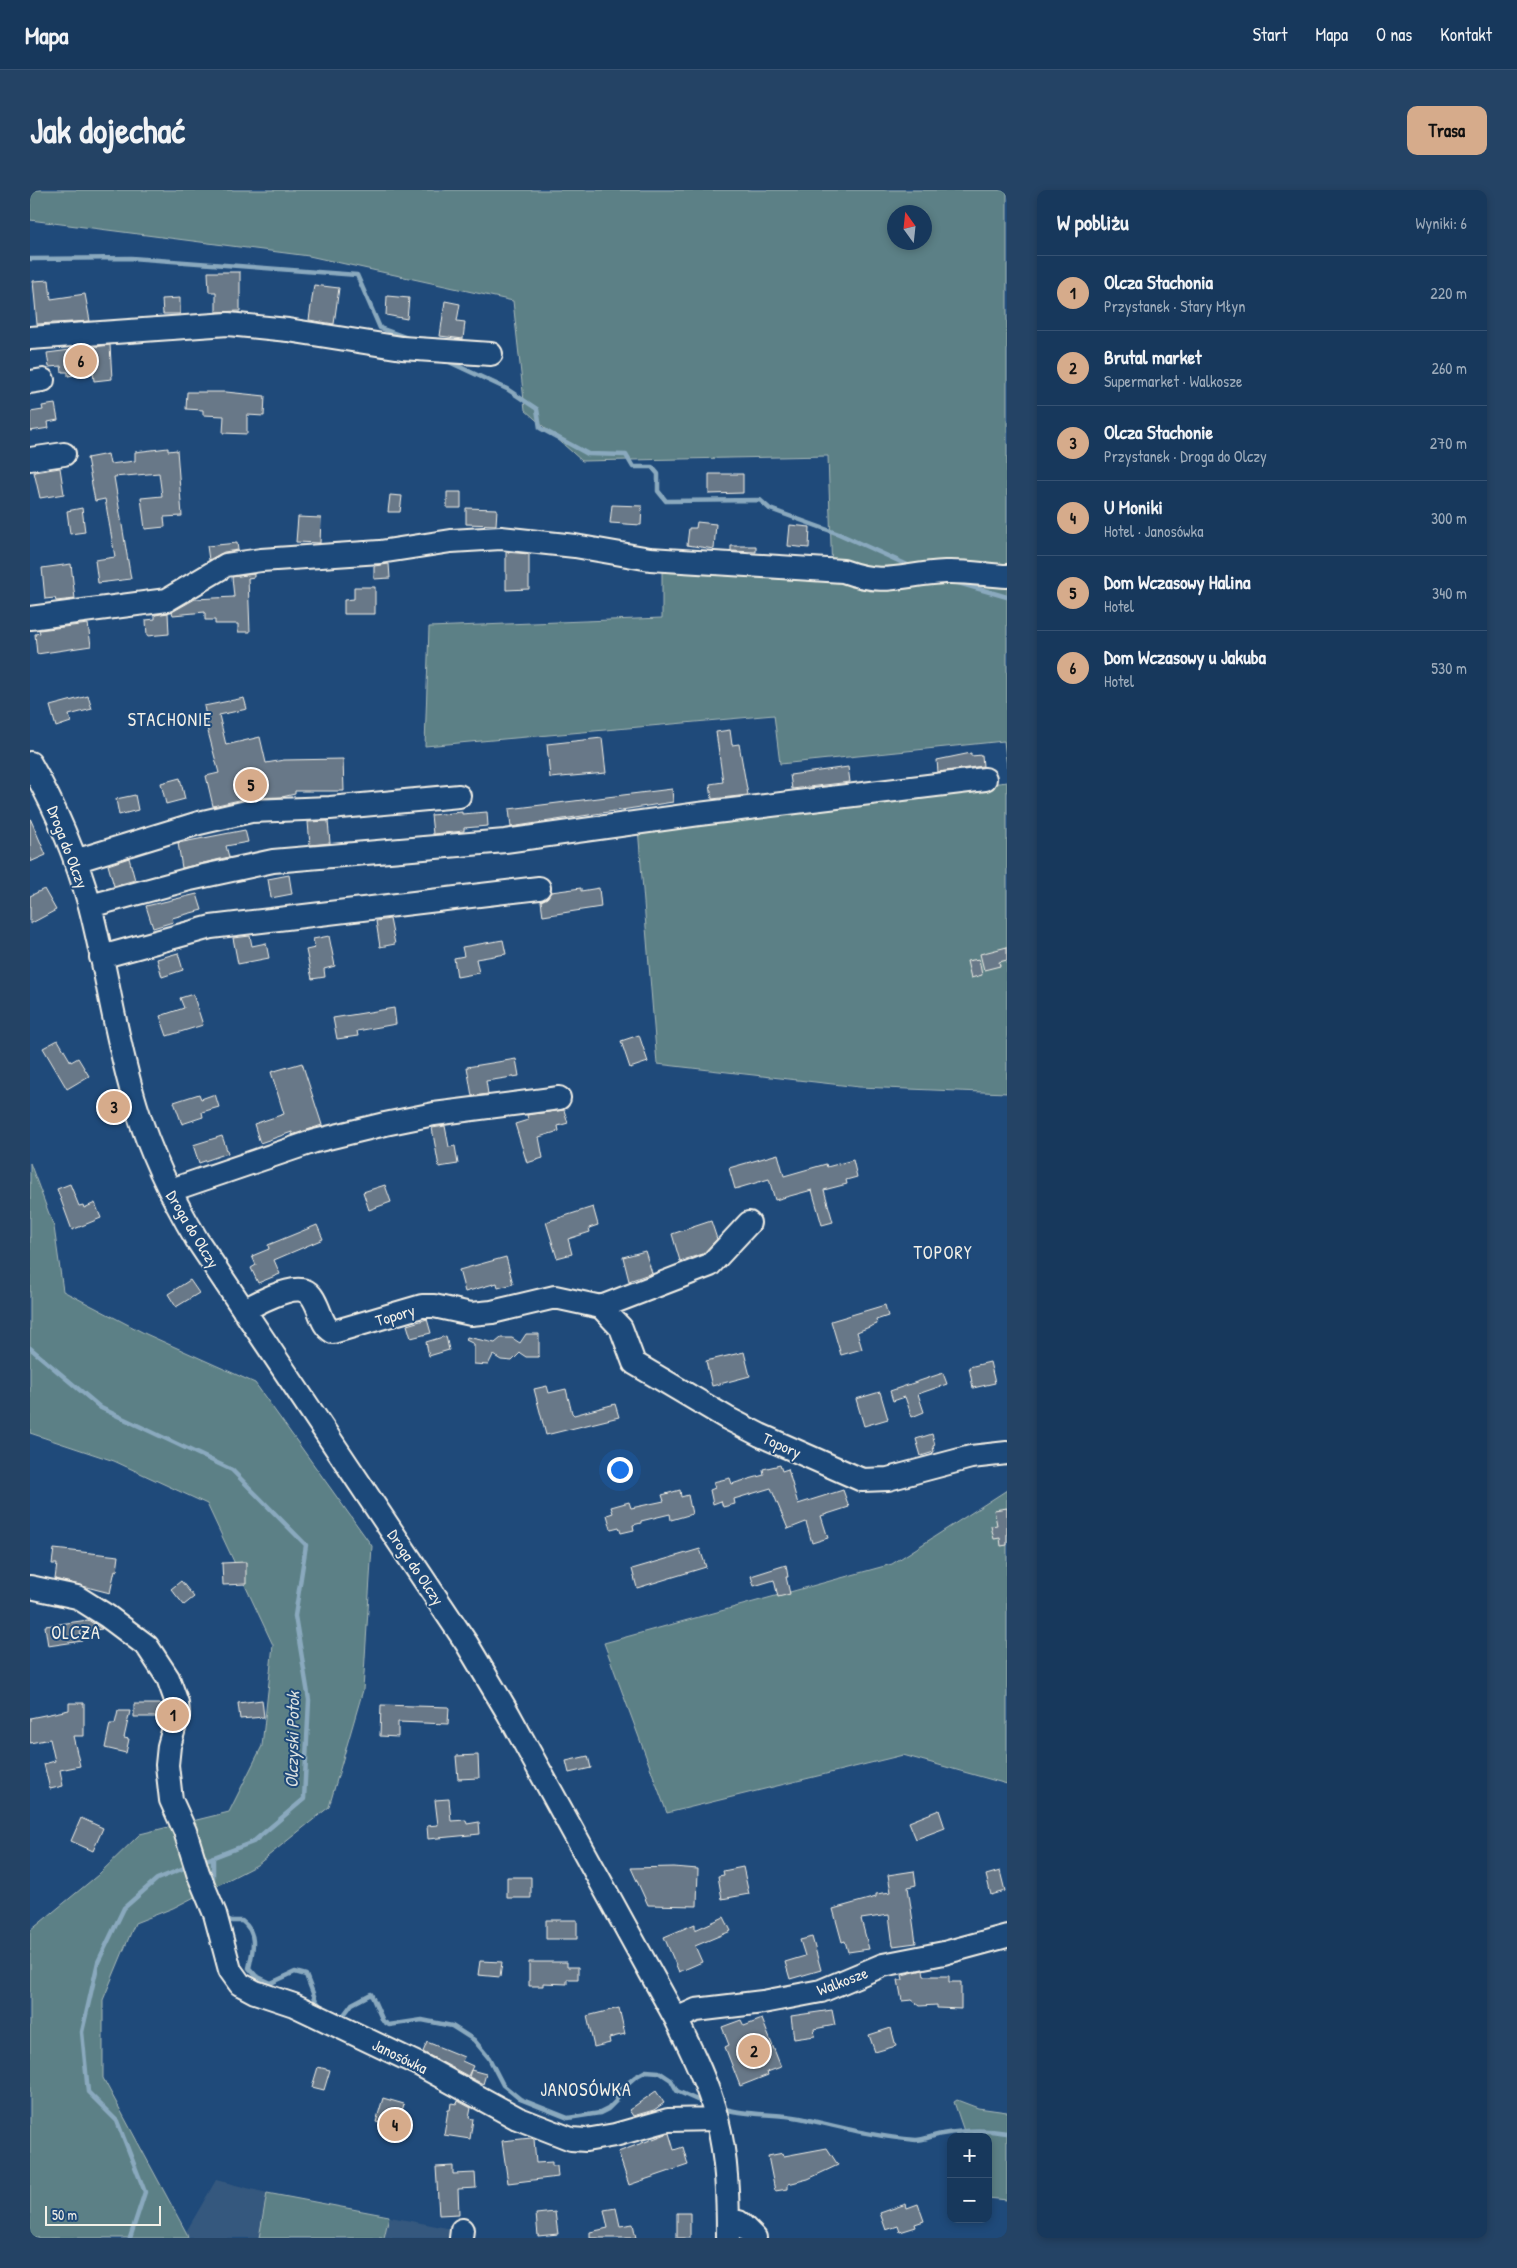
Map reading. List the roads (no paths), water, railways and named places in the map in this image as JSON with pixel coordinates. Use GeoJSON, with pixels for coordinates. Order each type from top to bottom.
{"type":"FeatureCollection","features":[{"type":"Feature","properties":{"kind":"street"},"geometry":{"type":"LineString","coordinates":[[30,338],[228,324],[288,330],[402,348],[491,354]]}},
{"type":"Feature","properties":{"kind":"street"},"geometry":{"type":"LineString","coordinates":[[30,459],[64,454]]}},
{"type":"Feature","properties":{"kind":"street"},"geometry":{"type":"LineString","coordinates":[[30,618],[168,600],[226,565],[261,560],[380,552],[451,540],[501,538],[575,546],[650,559],[843,570],[864,578],[886,580],[945,572],[1007,576]]}},
{"type":"Feature","properties":{"kind":"street","name":"Droga do Olczy"},"geometry":{"type":"LineString","coordinates":[[30,763],[53,807],[75,861],[90,906],[135,1105],[158,1166],[171,1193],[197,1240],[467,1644],[508,1713],[676,2019]]}},
{"type":"Feature","properties":{"kind":"street"},"geometry":{"type":"LineString","coordinates":[[90,906],[190,879],[273,861],[505,841],[700,814],[985,779]]}},
{"type":"Feature","properties":{"kind":"street"},"geometry":{"type":"LineString","coordinates":[[75,861],[199,823],[251,811],[330,808],[460,796]]}},
{"type":"Feature","properties":{"kind":"street"},"geometry":{"type":"LineString","coordinates":[[102,957],[211,927],[538,888]]}},
{"type":"Feature","properties":{"kind":"street"},"geometry":{"type":"LineString","coordinates":[[171,1193],[180,1187],[323,1139],[434,1114],[559,1098]]}},
{"type":"Feature","properties":{"kind":"street"},"geometry":{"type":"LineString","coordinates":[[601,1308],[710,1265],[748,1223]]}},
{"type":"Feature","properties":{"kind":"street","name":"Topory"},"geometry":{"type":"LineString","coordinates":[[244,1311],[279,1294],[292,1290],[302,1290],[312,1297],[324,1324],[333,1332],[422,1306],[442,1307],[472,1314],[492,1312],[555,1297],[601,1308],[621,1328],[634,1363],[727,1418],[760,1435],[862,1480],[888,1479],[971,1457],[1007,1453]]}},
{"type":"Feature","properties":{"kind":"street","name":"Janosówka"},"geometry":{"type":"LineString","coordinates":[[30,1587],[77,1597],[129,1630],[147,1646],[160,1663],[178,1703],[178,1714],[169,1746],[167,1765],[168,1787],[215,1914],[230,1970],[240,1984],[255,1992],[294,2005],[422,2066],[517,2118],[571,2139],[586,2140],[636,2130],[668,2120],[717,2119]]}},
{"type":"Feature","properties":{"kind":"street","name":"Walkosze"},"geometry":{"type":"LineString","coordinates":[[676,2019],[696,2010],[763,2002],[821,1991],[883,1965],[944,1953],[1007,1936]]}},
{"type":"Feature","properties":{"kind":"street"},"geometry":{"type":"LineString","coordinates":[[676,2019],[699,2068],[717,2119],[724,2161],[728,2229],[739,2222],[755,2238]]}},
{"type":"Feature","properties":{"kind":"waterway"},"geometry":{"type":"LineString","coordinates":[[30,259],[131,258],[357,275],[380,328],[408,338]]}},
{"type":"Feature","properties":{"kind":"waterway"},"geometry":{"type":"LineString","coordinates":[[445,360],[507,389],[537,409],[540,428],[588,454],[626,455],[633,467],[652,467],[658,474],[658,491],[666,501],[760,500],[770,509],[839,534],[912,567]]}},
{"type":"Feature","properties":{"kind":"waterway"},"geometry":{"type":"LineString","coordinates":[[955,582],[1007,597]]}},
{"type":"Feature","properties":{"kind":"waterway","name":"Olczyski Potok"},"geometry":{"type":"LineString","coordinates":[[30,1348],[101,1408],[232,1470],[306,1545],[295,1616],[309,1700],[304,1799],[253,1842],[201,1862]]}},
{"type":"Feature","properties":{"kind":"waterway"},"geometry":{"type":"LineString","coordinates":[[213,1857],[213,1886]]}},
{"type":"Feature","properties":{"kind":"waterway","name":"Olczyski Potok"},"geometry":{"type":"LineString","coordinates":[[130,2238],[145,2192],[117,2121],[88,2092],[82,2032],[98,1962],[124,1908],[157,1879],[189,1866]]}},
{"type":"Feature","properties":{"kind":"waterway"},"geometry":{"type":"LineString","coordinates":[[224,1918],[232,1921],[242,1921],[250,1931],[253,1942],[249,1968],[256,1976],[271,1983],[295,1972],[306,1975],[316,2001],[322,2008]]}},
{"type":"Feature","properties":{"kind":"waterway"},"geometry":{"type":"LineString","coordinates":[[337,2015],[343,2016],[352,2004],[371,1994],[383,2021],[389,2025],[422,2020],[452,2026],[474,2040],[489,2058],[503,2085],[520,2099],[568,2118],[600,2113],[608,2109],[616,2101],[620,2090],[635,2077],[646,2071],[659,2072],[671,2080],[677,2091],[704,2103]]}},
{"type":"Feature","properties":{"kind":"waterway"},"geometry":{"type":"LineString","coordinates":[[721,2108],[731,2111],[800,2118],[901,2139],[916,2140],[966,2131],[1007,2133]]}},
{"type":"Feature","properties":{"kind":"place","name":"Dom Wczasowy u Jakuba"},"geometry":{"type":"Point","coordinates":[81,361]}},
{"type":"Feature","properties":{"kind":"place","name":"Dom Wczasowy Halina"},"geometry":{"type":"Point","coordinates":[251,785]}},
{"type":"Feature","properties":{"kind":"place","name":"Olcza Stachonie"},"geometry":{"type":"Point","coordinates":[114,1107]}},
{"type":"Feature","properties":{"kind":"place","name":"Olcza Stachonia"},"geometry":{"type":"Point","coordinates":[173,1715]}},
{"type":"Feature","properties":{"kind":"place","name":"Brutal market"},"geometry":{"type":"Point","coordinates":[754,2051]}},
{"type":"Feature","properties":{"kind":"place","name":"U Moniki"},"geometry":{"type":"Point","coordinates":[395,2125]}},
{"type":"Feature","properties":{"kind":"district","name":"STACHONIE"},"geometry":{"type":"Point","coordinates":[170,719]}},
{"type":"Feature","properties":{"kind":"district","name":"TOPORY"},"geometry":{"type":"Point","coordinates":[943,1252]}},
{"type":"Feature","properties":{"kind":"district","name":"OLCZA"},"geometry":{"type":"Point","coordinates":[76,1632]}},
{"type":"Feature","properties":{"kind":"district","name":"JANOSÓWKA"},"geometry":{"type":"Point","coordinates":[586,2089]}}]}
